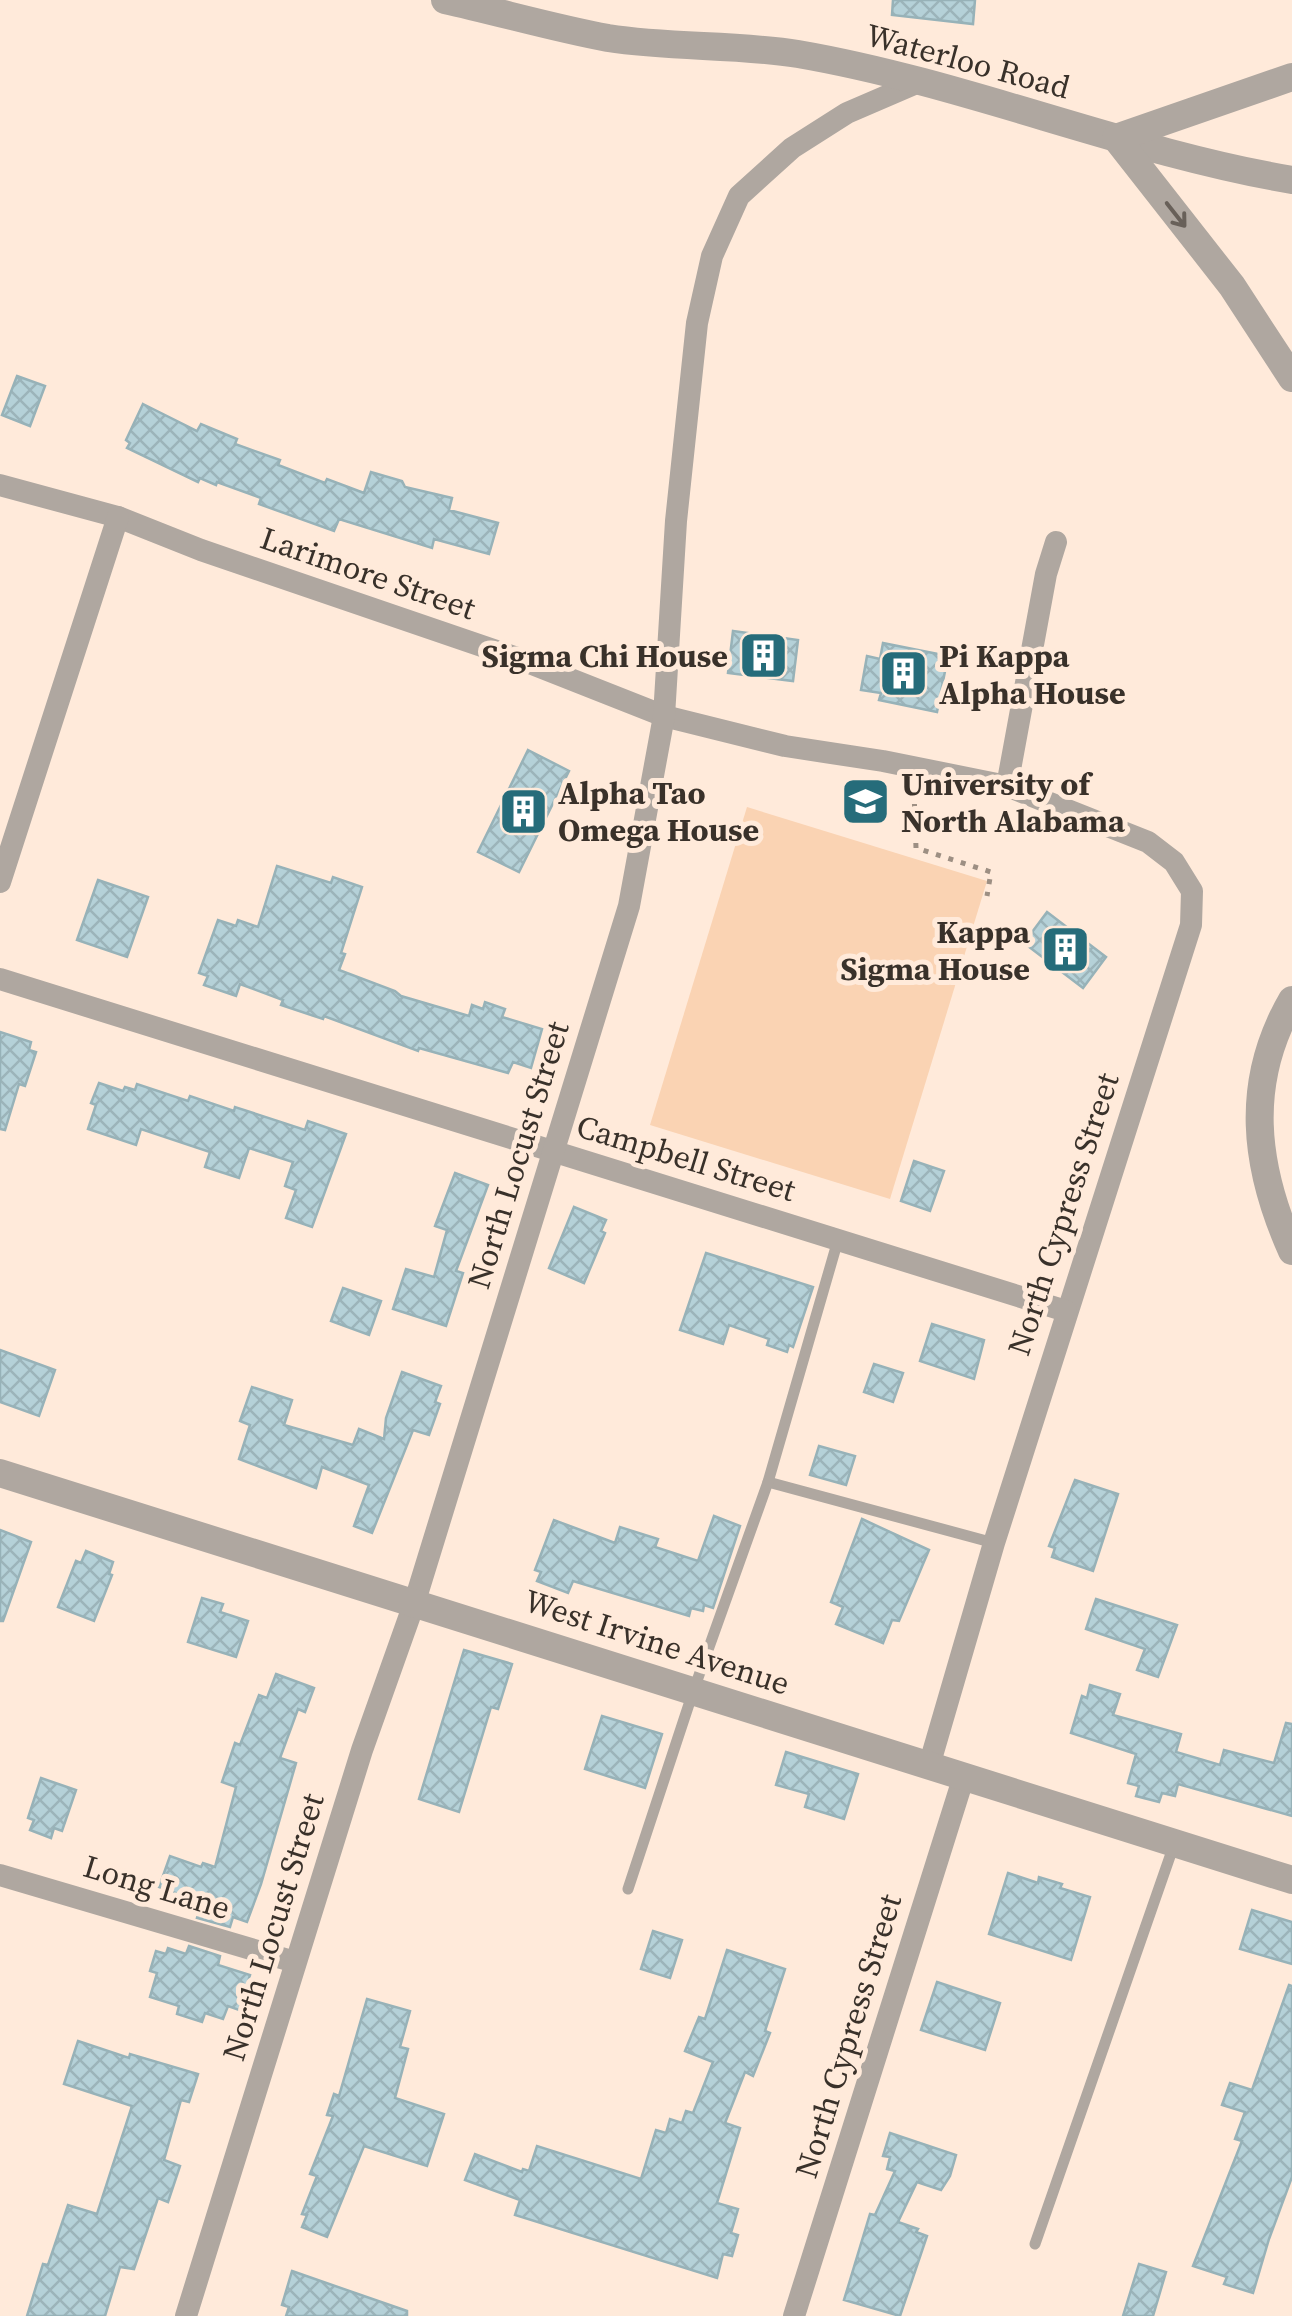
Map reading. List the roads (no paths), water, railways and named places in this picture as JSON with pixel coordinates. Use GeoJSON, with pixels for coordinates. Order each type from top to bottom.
{"type":"FeatureCollection","features":[{"type":"Feature","properties":{"kind":"street","name":"Waterloo Road"},"geometry":{"type":"LineString","coordinates":[[445,0],[609,38],[796,54],[1010,104],[1236,171],[1292,180]]}},
{"type":"Feature","properties":{"kind":"street"},"geometry":{"type":"LineString","coordinates":[[1292,76],[1116,138],[1232,286],[1292,378]]}},
{"type":"Feature","properties":{"kind":"street","name":"North Locust Street"},"geometry":{"type":"LineString","coordinates":[[186,2316],[362,1750],[415,1601],[630,906],[664,716],[676,521],[697,322],[712,256],[739,196],[792,148],[848,113],[918,82]]}},
{"type":"Feature","properties":{"kind":"street","name":"Larimore Street"},"geometry":{"type":"LineString","coordinates":[[0,485],[118,517],[201,550],[517,658],[664,716],[784,746],[883,760],[1007,786]]}},
{"type":"Feature","properties":{"kind":"street"},"geometry":{"type":"LineString","coordinates":[[0,882],[118,517]]}},
{"type":"Feature","properties":{"kind":"street"},"geometry":{"type":"LineString","coordinates":[[1007,786],[1046,574],[1056,542]]}},
{"type":"Feature","properties":{"kind":"street","name":"North Cypress Street"},"geometry":{"type":"LineString","coordinates":[[929,1766],[1066,1310],[1191,925],[1192,891],[1174,862],[1148,842],[1007,786]]}},
{"type":"Feature","properties":{"kind":"street","name":"Campbell Street"},"geometry":{"type":"LineString","coordinates":[[0,979],[1066,1310]]}},
{"type":"Feature","properties":{"kind":"street"},"geometry":{"type":"LineString","coordinates":[[1292,1000],[1278,1024],[1260,1086],[1260,1152],[1276,1216],[1292,1251]]}},
{"type":"Feature","properties":{"kind":"street","name":"West Irvine Avenue"},"geometry":{"type":"LineString","coordinates":[[0,1473],[1292,1880]]}},
{"type":"Feature","properties":{"kind":"street","name":"North Cypress Street"},"geometry":{"type":"LineString","coordinates":[[794,2316],[964,1776]]}},
{"type":"Feature","properties":{"kind":"street","name":"Long Lane"},"geometry":{"type":"LineString","coordinates":[[0,1875],[295,1962]]}},
{"type":"Feature","properties":{"kind":"lane"},"geometry":{"type":"LineString","coordinates":[[628,1888],[768,1482],[838,1240]]}},
{"type":"Feature","properties":{"kind":"lane"},"geometry":{"type":"LineString","coordinates":[[768,1482],[994,1543]]}},
{"type":"Feature","properties":{"kind":"lane"},"geometry":{"type":"LineString","coordinates":[[1035,2244],[1175,1842]]}},
{"type":"Feature","properties":{"kind":"place","name":"Sigma Chi House"},"geometry":{"type":"Point","coordinates":[763,656]}},
{"type":"Feature","properties":{"kind":"place","name":"Pi Kappa Alpha House"},"geometry":{"type":"Point","coordinates":[904,674]}},
{"type":"Feature","properties":{"kind":"place","name":"University of North Alabama"},"geometry":{"type":"Point","coordinates":[866,802]}},
{"type":"Feature","properties":{"kind":"place","name":"Alpha Tao Omega House"},"geometry":{"type":"Point","coordinates":[523,811]}},
{"type":"Feature","properties":{"kind":"place","name":"Kappa Sigma House"},"geometry":{"type":"Point","coordinates":[1065,950]}}]}
